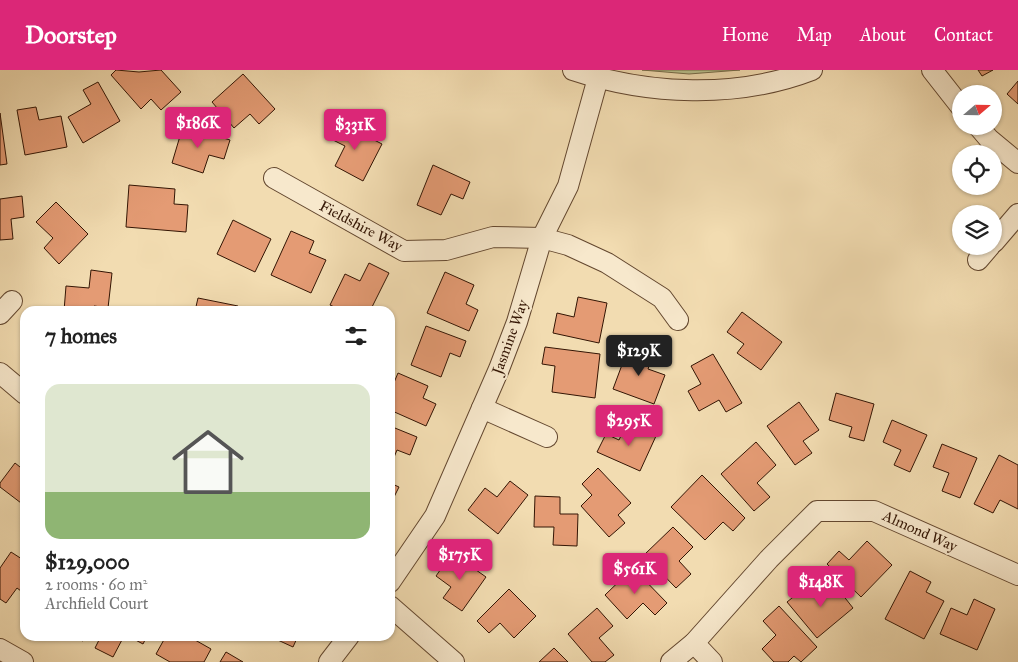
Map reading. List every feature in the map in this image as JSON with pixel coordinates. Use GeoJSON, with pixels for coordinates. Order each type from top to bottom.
{"type":"FeatureCollection","features":[{"type":"Feature","properties":{"kind":"street"},"geometry":{"type":"LineString","coordinates":[[573,70],[598,78],[674,89],[711,89],[777,81],[812,70]]}},
{"type":"Feature","properties":{"kind":"street"},"geometry":{"type":"LineString","coordinates":[[932,70],[952,96]]}},
{"type":"Feature","properties":{"kind":"street","name":"Jasmine Way"},"geometry":{"type":"LineString","coordinates":[[395,575],[435,516],[482,408],[517,322],[542,238],[568,186],[598,78]]}},
{"type":"Feature","properties":{"kind":"street"},"geometry":{"type":"LineString","coordinates":[[986,135],[1018,163]]}},
{"type":"Feature","properties":{"kind":"street","name":"Fieldshire Way"},"geometry":{"type":"LineString","coordinates":[[274,178],[404,251],[446,250],[493,237],[542,238],[568,245],[607,263],[662,298],[678,320]]}},
{"type":"Feature","properties":{"kind":"street"},"geometry":{"type":"LineString","coordinates":[[1002,233],[1018,214]]}},
{"type":"Feature","properties":{"kind":"street"},"geometry":{"type":"LineString","coordinates":[[0,373],[20,390]]}},
{"type":"Feature","properties":{"kind":"street"},"geometry":{"type":"LineString","coordinates":[[482,408],[547,437]]}},
{"type":"Feature","properties":{"kind":"street","name":"Almond Way"},"geometry":{"type":"LineString","coordinates":[[671,662],[694,642],[769,559],[818,511],[874,511],[1018,575]]}},
{"type":"Feature","properties":{"kind":"street"},"geometry":{"type":"LineString","coordinates":[[395,610],[454,662]]}},
{"type":"Feature","properties":{"kind":"street"},"geometry":{"type":"LineString","coordinates":[[329,662],[345,641]]}},
{"type":"Feature","properties":{"kind":"street"},"geometry":{"type":"LineString","coordinates":[[694,642],[712,662]]}},
{"type":"Feature","properties":{"kind":"street"},"geometry":{"type":"LineString","coordinates":[[0,649],[23,662]]}},
{"type":"Feature","properties":{"kind":"green space"},"geometry":{"type":"Polygon","coordinates":[[[642,70],[740,70],[689,74],[642,70]]]}},
{"type":"Feature","properties":{"kind":"building"},"geometry":{"type":"Polygon","coordinates":[[[116,70],[139,72],[161,70],[181,92],[161,110],[151,99],[141,109],[111,75],[116,70]]]}},
{"type":"Feature","properties":{"kind":"building"},"geometry":{"type":"Polygon","coordinates":[[[978,70],[993,70],[982,76],[978,70]]]}},
{"type":"Feature","properties":{"kind":"building"},"geometry":{"type":"Polygon","coordinates":[[[243,74],[275,109],[259,124],[250,114],[234,128],[212,102],[243,74]]]}},
{"type":"Feature","properties":{"kind":"building"},"geometry":{"type":"Polygon","coordinates":[[[1018,81],[1018,104],[1007,94],[1018,81]]]}},
{"type":"Feature","properties":{"kind":"building"},"geometry":{"type":"Polygon","coordinates":[[[98,82],[120,121],[83,143],[68,117],[91,104],[83,90],[98,82]]]}},
{"type":"Feature","properties":{"kind":"building"},"geometry":{"type":"Polygon","coordinates":[[[36,107],[39,120],[61,116],[67,147],[25,155],[17,110],[36,107]]]}},
{"type":"Feature","properties":{"kind":"building"},"geometry":{"type":"Polygon","coordinates":[[[0,113],[7,164],[0,165],[0,113]]]}},
{"type":"Feature","properties":{"kind":"building"},"geometry":{"type":"Polygon","coordinates":[[[339,122],[382,144],[363,181],[335,166],[345,146],[331,139],[339,122]]]}},
{"type":"Feature","properties":{"kind":"building"},"geometry":{"type":"Polygon","coordinates":[[[183,126],[230,140],[224,159],[209,155],[203,173],[172,163],[183,126]]]}},
{"type":"Feature","properties":{"kind":"building"},"geometry":{"type":"Polygon","coordinates":[[[433,165],[470,182],[463,199],[451,194],[441,215],[417,205],[433,165]]]}},
{"type":"Feature","properties":{"kind":"building"},"geometry":{"type":"Polygon","coordinates":[[[129,185],[175,189],[174,204],[188,205],[186,232],[126,227],[129,185]]]}},
{"type":"Feature","properties":{"kind":"building"},"geometry":{"type":"Polygon","coordinates":[[[22,196],[24,217],[11,219],[13,239],[0,240],[0,199],[22,196]]]}},
{"type":"Feature","properties":{"kind":"building"},"geometry":{"type":"Polygon","coordinates":[[[56,202],[88,234],[59,264],[44,248],[53,238],[36,222],[56,202]]]}},
{"type":"Feature","properties":{"kind":"building"},"geometry":{"type":"Polygon","coordinates":[[[233,220],[271,239],[255,272],[217,254],[233,220]]]}},
{"type":"Feature","properties":{"kind":"building"},"geometry":{"type":"Polygon","coordinates":[[[291,231],[314,241],[309,253],[326,260],[311,293],[271,275],[291,231]]]}},
{"type":"Feature","properties":{"kind":"building"},"geometry":{"type":"Polygon","coordinates":[[[369,263],[389,273],[372,306],[330,305],[345,274],[360,281],[369,263]]]}},
{"type":"Feature","properties":{"kind":"building"},"geometry":{"type":"Polygon","coordinates":[[[91,270],[112,273],[108,306],[64,306],[66,286],[89,288],[91,270]]]}},
{"type":"Feature","properties":{"kind":"building"},"geometry":{"type":"Polygon","coordinates":[[[445,272],[474,285],[466,304],[478,310],[469,331],[427,313],[445,272]]]}},
{"type":"Feature","properties":{"kind":"building"},"geometry":{"type":"Polygon","coordinates":[[[578,297],[607,303],[599,343],[553,333],[557,313],[574,317],[578,297]]]}},
{"type":"Feature","properties":{"kind":"building"},"geometry":{"type":"Polygon","coordinates":[[[198,298],[238,306],[196,306],[198,298]]]}},
{"type":"Feature","properties":{"kind":"building"},"geometry":{"type":"Polygon","coordinates":[[[742,312],[782,342],[761,370],[737,353],[744,344],[727,332],[742,312]]]}},
{"type":"Feature","properties":{"kind":"building"},"geometry":{"type":"Polygon","coordinates":[[[426,326],[466,341],[460,357],[450,353],[441,377],[411,365],[426,326]]]}},
{"type":"Feature","properties":{"kind":"building"},"geometry":{"type":"Polygon","coordinates":[[[629,346],[653,355],[648,369],[665,375],[654,404],[613,389],[629,346]]]}},
{"type":"Feature","properties":{"kind":"building"},"geometry":{"type":"Polygon","coordinates":[[[545,347],[600,354],[595,398],[552,392],[555,366],[542,364],[545,347]]]}},
{"type":"Feature","properties":{"kind":"building"},"geometry":{"type":"Polygon","coordinates":[[[713,354],[742,403],[726,412],[719,400],[699,411],[688,391],[701,384],[691,366],[713,354]]]}},
{"type":"Feature","properties":{"kind":"building"},"geometry":{"type":"Polygon","coordinates":[[[398,373],[428,386],[423,398],[436,404],[426,426],[395,412],[395,380],[398,373]]]}},
{"type":"Feature","properties":{"kind":"building"},"geometry":{"type":"Polygon","coordinates":[[[836,393],[874,404],[864,441],[849,437],[852,427],[829,420],[836,393]]]}},
{"type":"Feature","properties":{"kind":"building"},"geometry":{"type":"Polygon","coordinates":[[[799,402],[819,430],[803,441],[812,453],[795,465],[767,426],[799,402]]]}},
{"type":"Feature","properties":{"kind":"building"},"geometry":{"type":"Polygon","coordinates":[[[892,420],[927,435],[910,472],[894,465],[901,450],[883,442],[892,420]]]}},
{"type":"Feature","properties":{"kind":"building"},"geometry":{"type":"Polygon","coordinates":[[[627,423],[656,436],[640,471],[597,452],[606,434],[619,440],[627,423]]]}},
{"type":"Feature","properties":{"kind":"building"},"geometry":{"type":"Polygon","coordinates":[[[395,428],[417,437],[410,455],[397,450],[395,455],[395,428]]]}},
{"type":"Feature","properties":{"kind":"building"},"geometry":{"type":"Polygon","coordinates":[[[756,442],[776,465],[757,483],[770,497],[754,511],[721,474],[756,442]]]}},
{"type":"Feature","properties":{"kind":"building"},"geometry":{"type":"Polygon","coordinates":[[[942,444],[977,458],[960,498],[942,491],[949,473],[933,467],[942,444]]]}},
{"type":"Feature","properties":{"kind":"building"},"geometry":{"type":"Polygon","coordinates":[[[999,455],[1018,465],[1018,509],[1000,500],[993,513],[974,504],[999,455]]]}},
{"type":"Feature","properties":{"kind":"building"},"geometry":{"type":"Polygon","coordinates":[[[15,463],[20,467],[20,502],[0,487],[0,483],[15,463]]]}},
{"type":"Feature","properties":{"kind":"building"},"geometry":{"type":"Polygon","coordinates":[[[598,468],[631,503],[618,515],[625,523],[609,537],[581,506],[592,495],[582,484],[598,468]]]}},
{"type":"Feature","properties":{"kind":"building"},"geometry":{"type":"Polygon","coordinates":[[[702,475],[745,518],[733,531],[723,522],[705,540],[671,507],[702,475]]]}},
{"type":"Feature","properties":{"kind":"building"},"geometry":{"type":"Polygon","coordinates":[[[510,481],[528,495],[498,534],[468,510],[485,488],[497,497],[510,481]]]}},
{"type":"Feature","properties":{"kind":"building"},"geometry":{"type":"Polygon","coordinates":[[[395,485],[399,487],[395,495],[395,485]]]}},
{"type":"Feature","properties":{"kind":"building"},"geometry":{"type":"Polygon","coordinates":[[[535,496],[560,497],[560,514],[578,514],[577,546],[553,545],[554,527],[534,527],[535,496]]]}},
{"type":"Feature","properties":{"kind":"building"},"geometry":{"type":"Polygon","coordinates":[[[673,527],[693,547],[679,561],[691,574],[676,588],[644,555],[673,527]]]}},
{"type":"Feature","properties":{"kind":"building"},"geometry":{"type":"Polygon","coordinates":[[[867,541],[892,565],[861,597],[827,564],[839,551],[849,560],[867,541]]]}},
{"type":"Feature","properties":{"kind":"building"},"geometry":{"type":"Polygon","coordinates":[[[11,552],[20,558],[20,590],[17,588],[6,603],[0,599],[0,568],[11,552]]]}},
{"type":"Feature","properties":{"kind":"building"},"geometry":{"type":"Polygon","coordinates":[[[452,553],[486,577],[462,611],[443,598],[451,587],[436,576],[452,553]]]}},
{"type":"Feature","properties":{"kind":"building"},"geometry":{"type":"Polygon","coordinates":[[[633,568],[667,603],[655,615],[643,603],[627,619],[605,595],[633,568]]]}},
{"type":"Feature","properties":{"kind":"building"},"geometry":{"type":"Polygon","coordinates":[[[910,571],[931,582],[926,592],[944,601],[924,639],[885,619],[910,571]]]}},
{"type":"Feature","properties":{"kind":"building"},"geometry":{"type":"Polygon","coordinates":[[[831,580],[853,608],[817,638],[787,602],[802,590],[809,597],[831,580]]]}},
{"type":"Feature","properties":{"kind":"building"},"geometry":{"type":"Polygon","coordinates":[[[509,589],[536,616],[514,638],[500,623],[489,633],[477,621],[509,589]]]}},
{"type":"Feature","properties":{"kind":"building"},"geometry":{"type":"Polygon","coordinates":[[[974,599],[995,609],[977,650],[940,634],[951,608],[967,615],[974,599]]]}},
{"type":"Feature","properties":{"kind":"building"},"geometry":{"type":"Polygon","coordinates":[[[779,606],[817,647],[801,662],[794,656],[788,662],[774,662],[762,649],[776,635],[763,621],[779,606]]]}},
{"type":"Feature","properties":{"kind":"building"},"geometry":{"type":"Polygon","coordinates":[[[597,608],[613,626],[599,638],[614,655],[605,662],[592,662],[568,634],[597,608]]]}},
{"type":"Feature","properties":{"kind":"building"},"geometry":{"type":"Polygon","coordinates":[[[98,641],[121,641],[113,657],[95,648],[98,641]]]}},
{"type":"Feature","properties":{"kind":"building"},"geometry":{"type":"Polygon","coordinates":[[[163,641],[197,641],[211,649],[204,662],[170,662],[156,654],[163,641]]]}},
{"type":"Feature","properties":{"kind":"building"},"geometry":{"type":"Polygon","coordinates":[[[280,641],[296,641],[293,647],[280,641]]]}},
{"type":"Feature","properties":{"kind":"building"},"geometry":{"type":"Polygon","coordinates":[[[554,648],[568,662],[539,662],[554,648]]]}},
{"type":"Feature","properties":{"kind":"building"},"geometry":{"type":"Polygon","coordinates":[[[226,652],[243,662],[220,662],[226,652]]]}}]}
